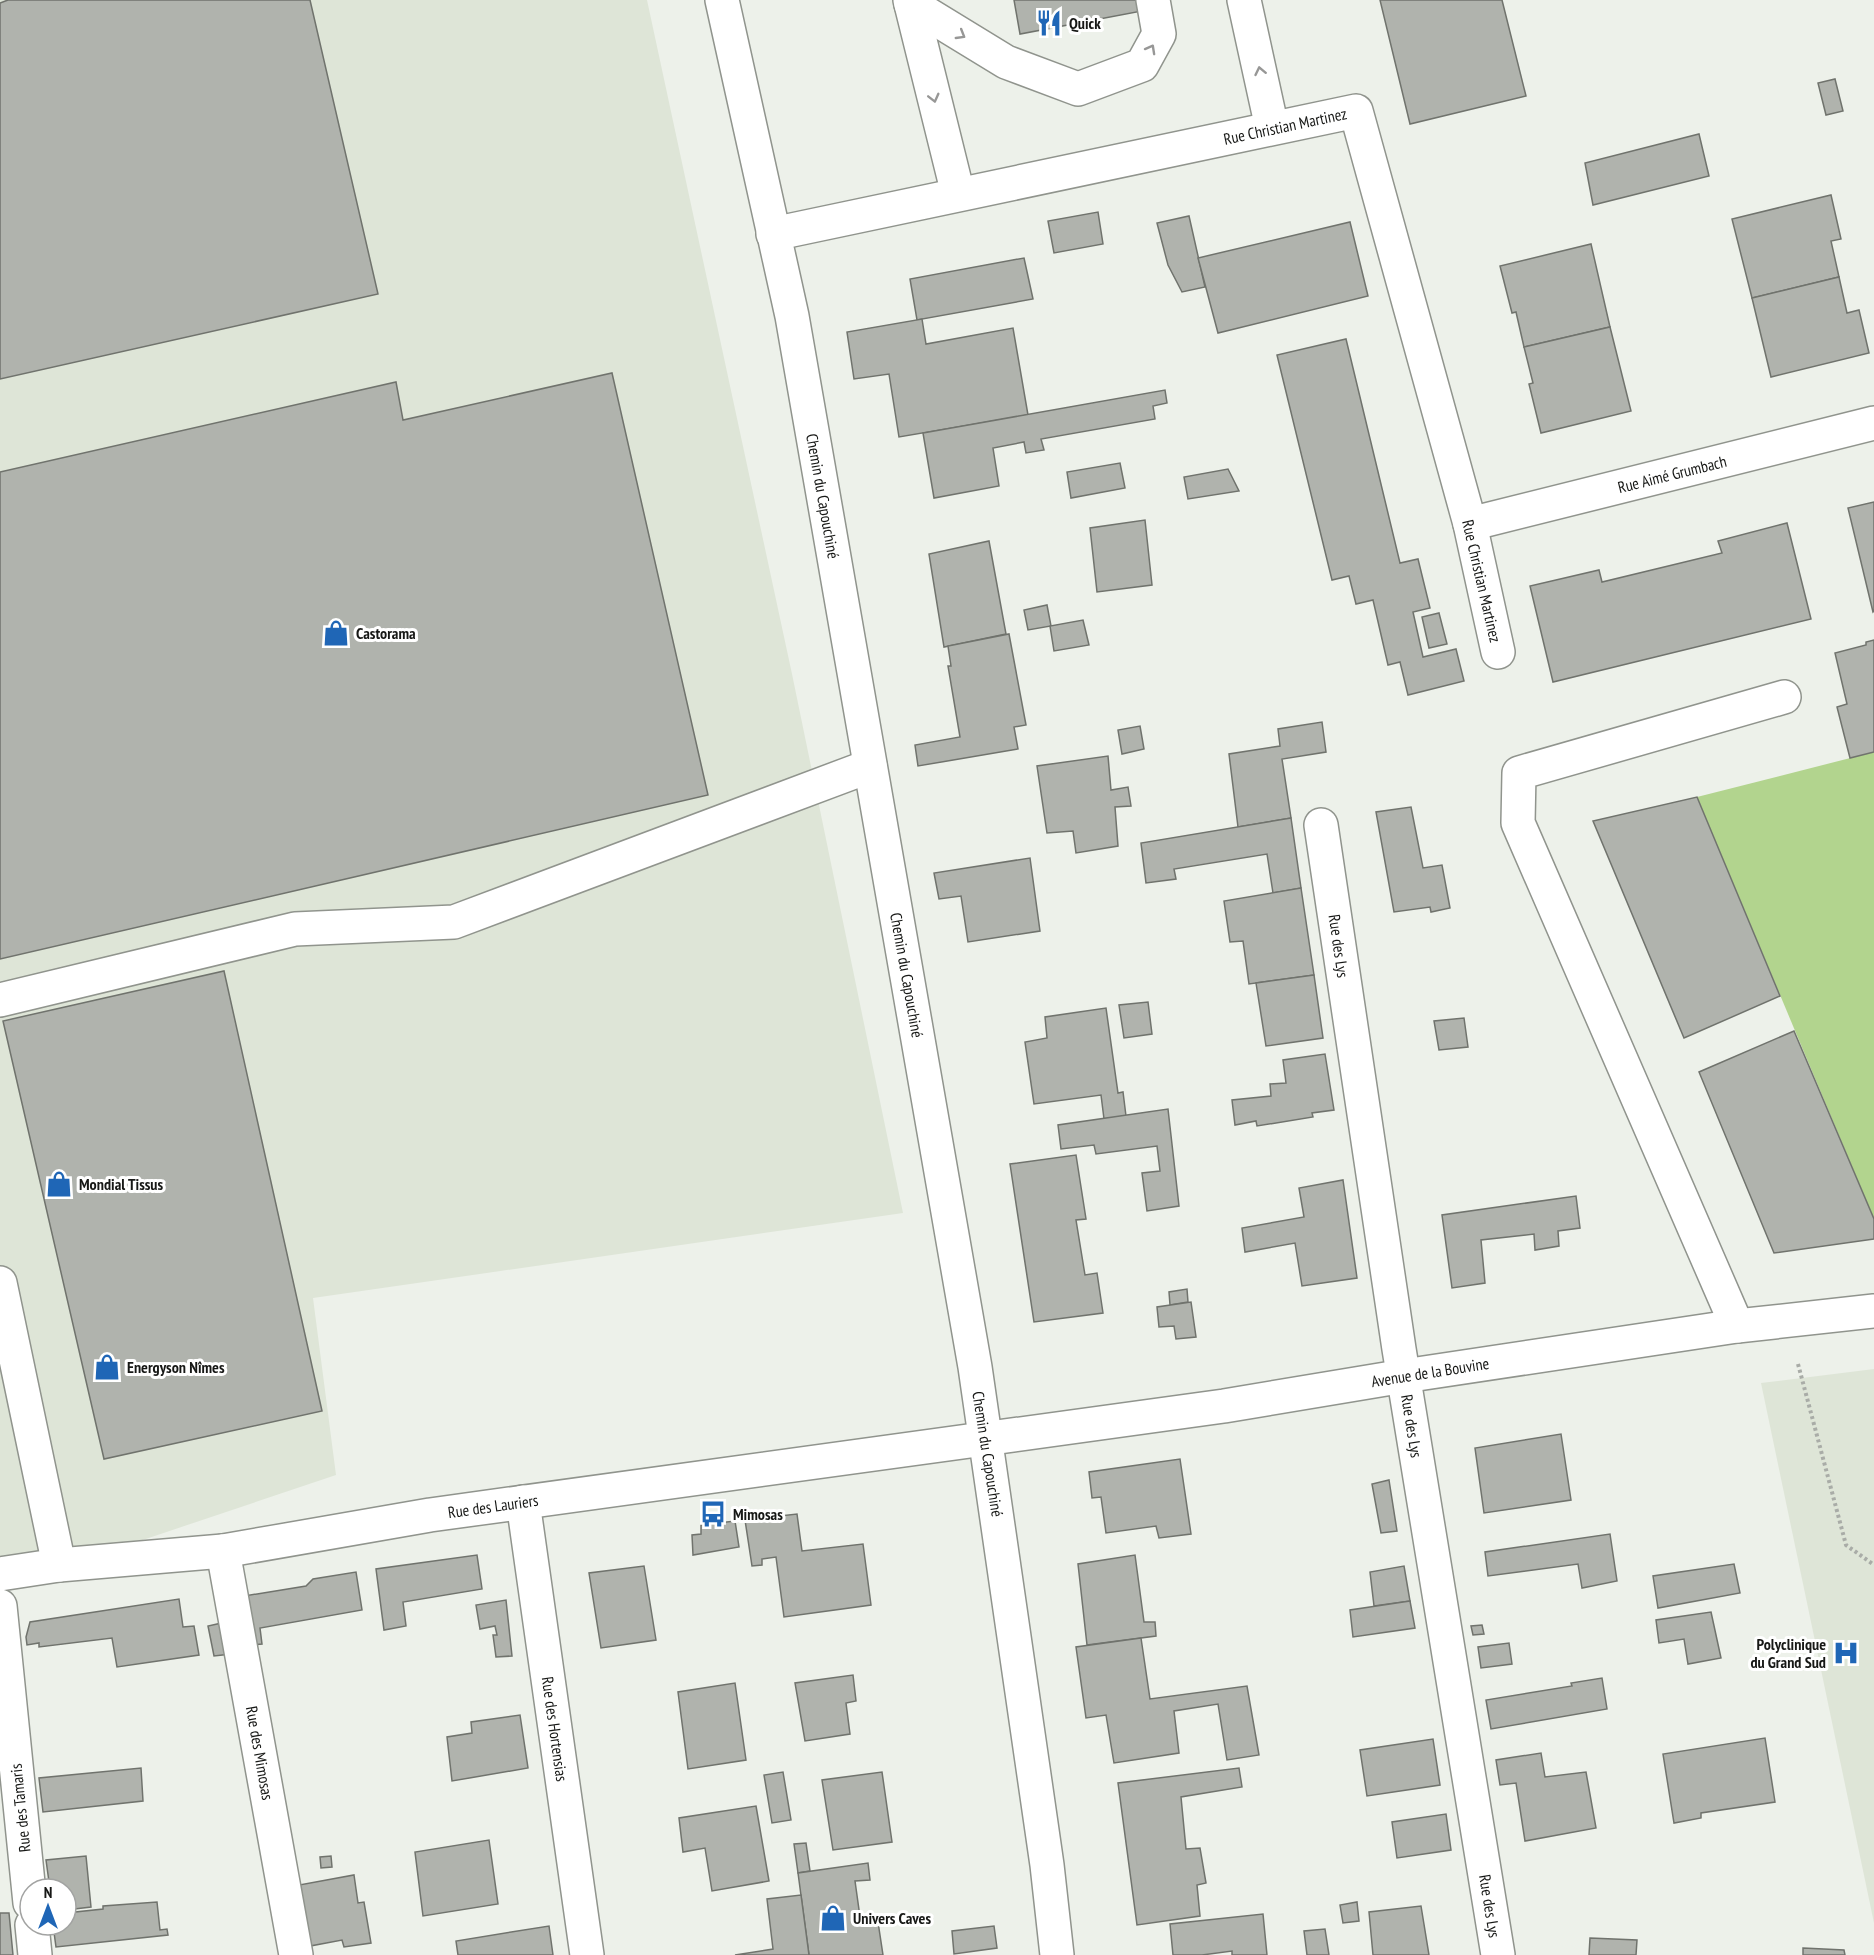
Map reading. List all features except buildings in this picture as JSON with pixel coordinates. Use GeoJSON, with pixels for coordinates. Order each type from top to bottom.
{"type":"FeatureCollection","features":[{"type":"Feature","properties":{"kind":"street","name":"Chemin du Capouchiné"},"geometry":{"type":"LineString","coordinates":[[722,0],[792,316],[986,1439],[1047,1865],[1057,1955]]}},
{"type":"Feature","properties":{"kind":"street"},"geometry":{"type":"LineString","coordinates":[[911,2],[1006,62],[1078,89],[1142,65],[1159,34],[1153,0]]}},
{"type":"Feature","properties":{"kind":"street"},"geometry":{"type":"LineString","coordinates":[[1244,0],[1272,128]]}},
{"type":"Feature","properties":{"kind":"street"},"geometry":{"type":"LineString","coordinates":[[911,2],[958,194]]}},
{"type":"Feature","properties":{"kind":"street","name":"Rue Christian Martinez"},"geometry":{"type":"LineString","coordinates":[[773,234],[1356,111],[1470,524],[1498,652]]}},
{"type":"Feature","properties":{"kind":"street","name":"Rue Aimé Grumbach"},"geometry":{"type":"LineString","coordinates":[[1470,524],[1874,423]]}},
{"type":"Feature","properties":{"kind":"street"},"geometry":{"type":"LineString","coordinates":[[1737,1326],[1518,823],[1519,773],[1784,697]]}},
{"type":"Feature","properties":{"kind":"street"},"geometry":{"type":"LineString","coordinates":[[0,1000],[295,929],[454,922],[870,766]]}},
{"type":"Feature","properties":{"kind":"street","name":"Rue des Lys"},"geometry":{"type":"LineString","coordinates":[[1321,825],[1404,1376],[1498,1955]]}},
{"type":"Feature","properties":{"kind":"street"},"geometry":{"type":"LineString","coordinates":[[0,1283],[59,1565]]}},
{"type":"Feature","properties":{"kind":"street","name":"Avenue de la Bouvine"},"geometry":{"type":"LineString","coordinates":[[986,1439],[1224,1406],[1404,1376],[1737,1326],[1874,1311]]}},
{"type":"Feature","properties":{"kind":"street","name":"Rue des Lauriers"},"geometry":{"type":"LineString","coordinates":[[0,1574],[59,1565],[224,1551],[430,1515],[986,1439]]}},
{"type":"Feature","properties":{"kind":"street","name":"Rue des Hortensias"},"geometry":{"type":"LineString","coordinates":[[523,1502],[587,1955]]}},
{"type":"Feature","properties":{"kind":"street","name":"Rue des Mimosas"},"geometry":{"type":"LineString","coordinates":[[224,1551],[296,1955]]}},
{"type":"Feature","properties":{"kind":"street","name":"Rue des Tamaris"},"geometry":{"type":"LineString","coordinates":[[0,1606],[27,1877]]}},
{"type":"Feature","properties":{"kind":"street"},"geometry":{"type":"LineString","coordinates":[[33,1937],[35,1955]]}},
{"type":"Feature","properties":{"kind":"path"},"geometry":{"type":"LineString","coordinates":[[1798,1364],[1846,1545],[1874,1565]]}},
{"type":"Feature","properties":{"kind":"shaded area"},"geometry":{"type":"Polygon","coordinates":[[[0,0],[647,0],[792,674],[903,1213],[313,1298],[336,1475],[0,1588],[0,0]]]}},
{"type":"Feature","properties":{"kind":"shaded area","name":"Polyclinique du Grand Sud"},"geometry":{"type":"Polygon","coordinates":[[[1874,1369],[1874,1923],[1761,1383],[1874,1369]]]}},
{"type":"Feature","properties":{"kind":"green space"},"geometry":{"type":"Polygon","coordinates":[[[1874,752],[1874,1219],[1697,797],[1874,752]]]}},
{"type":"Feature","properties":{"kind":"place","name":"Quick"},"geometry":{"type":"Point","coordinates":[1049,23]}},
{"type":"Feature","properties":{"kind":"place","name":"Castorama"},"geometry":{"type":"Point","coordinates":[336,633]}},
{"type":"Feature","properties":{"kind":"place","name":"Mondial Tissus"},"geometry":{"type":"Point","coordinates":[59,1184]}},
{"type":"Feature","properties":{"kind":"place","name":"Energyson Nîmes"},"geometry":{"type":"Point","coordinates":[107,1367]}},
{"type":"Feature","properties":{"kind":"place","name":"Mimosas"},"geometry":{"type":"Point","coordinates":[713,1514]}},
{"type":"Feature","properties":{"kind":"place","name":"Polyclinique du Grand Sud"},"geometry":{"type":"Point","coordinates":[1846,1653]}},
{"type":"Feature","properties":{"kind":"place","name":"Univers Caves"},"geometry":{"type":"Point","coordinates":[833,1918]}}]}
